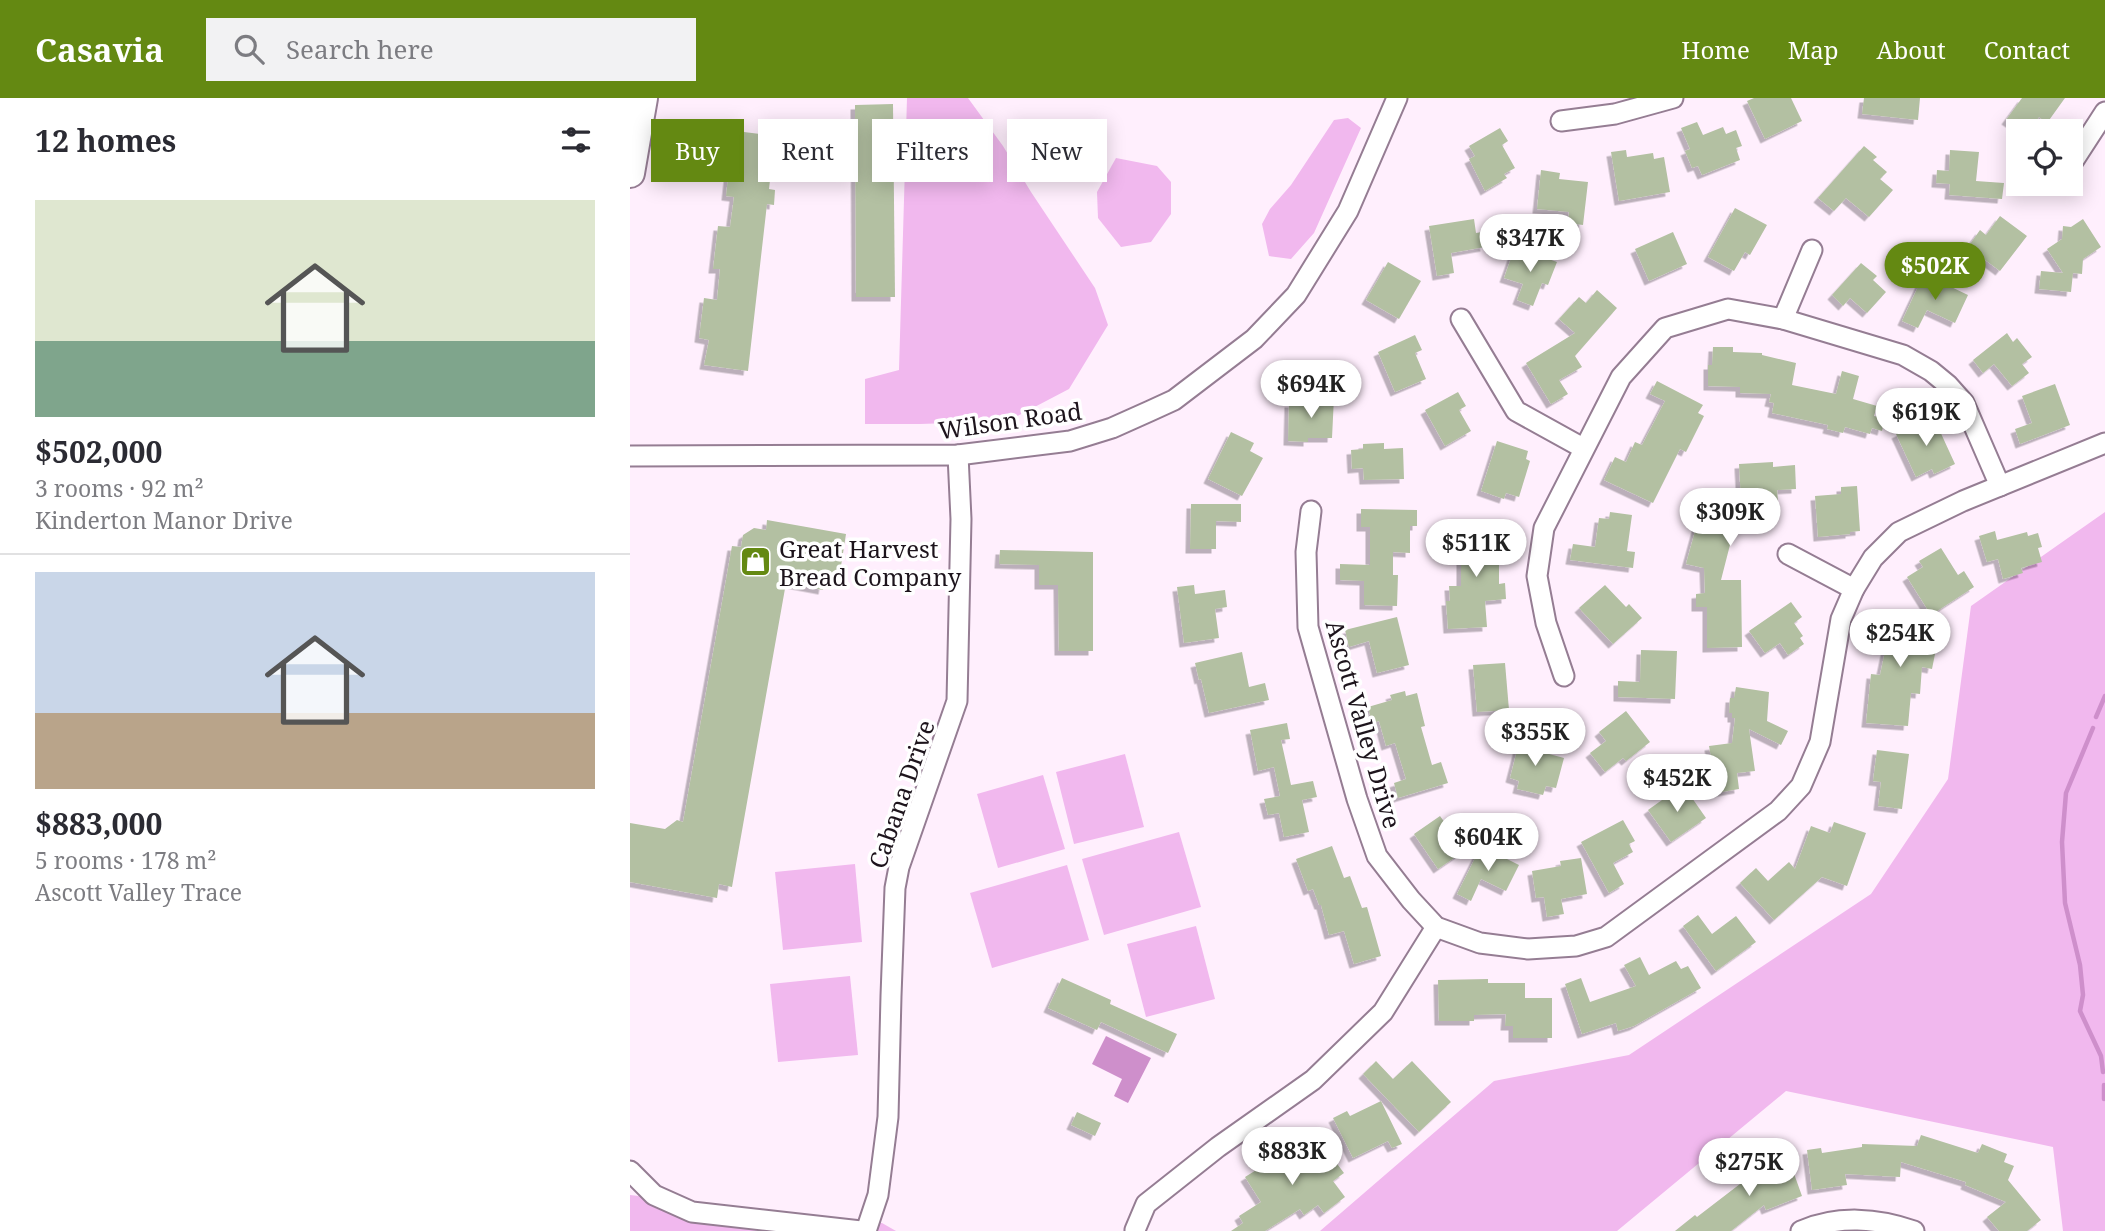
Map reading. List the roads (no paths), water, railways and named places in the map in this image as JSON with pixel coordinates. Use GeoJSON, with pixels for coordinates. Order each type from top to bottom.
{"type":"FeatureCollection","features":[{"type":"Feature","properties":{"kind":"highway"},"geometry":{"type":"LineString","coordinates":[[630,173],[643,98]]}},
{"type":"Feature","properties":{"kind":"street","name":"Wilson Road"},"geometry":{"type":"LineString","coordinates":[[630,456],[958,455],[1070,441],[1112,428],[1174,400],[1254,339],[1296,295],[1322,257],[1348,211],[1396,98]]}},
{"type":"Feature","properties":{"kind":"street"},"geometry":{"type":"LineString","coordinates":[[1561,121],[1615,114],[1673,98]]}},
{"type":"Feature","properties":{"kind":"street"},"geometry":{"type":"LineString","coordinates":[[2083,146],[2105,112]]}},
{"type":"Feature","properties":{"kind":"street"},"geometry":{"type":"LineString","coordinates":[[1783,319],[1812,250]]}},
{"type":"Feature","properties":{"kind":"street"},"geometry":{"type":"LineString","coordinates":[[1564,676],[1546,623],[1536,576],[1544,528],[1621,377],[1665,328],[1728,309],[1783,319],[1903,355],[1931,371],[1964,403],[2000,486]]}},
{"type":"Feature","properties":{"kind":"street"},"geometry":{"type":"LineString","coordinates":[[1461,319],[1516,411],[1583,448]]}},
{"type":"Feature","properties":{"kind":"street","name":"Ascott Valley Drive"},"geometry":{"type":"LineString","coordinates":[[1311,511],[1306,552],[1308,627],[1357,799],[1377,856],[1436,927],[1479,943],[1528,949],[1576,946],[1606,937],[1779,811],[1801,786],[1820,742],[1842,619],[1854,589],[1873,558],[1899,532],[1962,501],[2105,443]]}},
{"type":"Feature","properties":{"kind":"street","name":"Cabana Drive"},"geometry":{"type":"LineString","coordinates":[[863,1231],[878,1195],[887,1130],[891,982],[898,867],[957,701],[961,519],[958,455]]}},
{"type":"Feature","properties":{"kind":"street"},"geometry":{"type":"LineString","coordinates":[[1788,555],[1854,589]]}},
{"type":"Feature","properties":{"kind":"street"},"geometry":{"type":"LineString","coordinates":[[1135,1230],[1146,1204],[1218,1147],[1312,1080],[1383,1012],[1436,927]]}},
{"type":"Feature","properties":{"kind":"street"},"geometry":{"type":"LineString","coordinates":[[630,1171],[654,1195],[692,1212],[863,1231]]}},
{"type":"Feature","properties":{"kind":"street"},"geometry":{"type":"LineString","coordinates":[[1801,1231],[1829,1221],[1863,1219],[1914,1231]]}},
{"type":"Feature","properties":{"kind":"waterway"},"geometry":{"type":"LineString","coordinates":[[2096,717],[2105,696]]}},
{"type":"Feature","properties":{"kind":"waterway"},"geometry":{"type":"LineString","coordinates":[[2093,728],[2066,793],[2062,842],[2065,903],[2080,965],[2083,995],[2080,1011],[2101,1056],[2103,1072]]}},
{"type":"Feature","properties":{"kind":"waterway"},"geometry":{"type":"LineString","coordinates":[[2104,1085],[2104,1099]]}},
{"type":"Feature","properties":{"kind":"place","name":"Great Harvest Bread Company"},"geometry":{"type":"Point","coordinates":[756,562]}}]}
